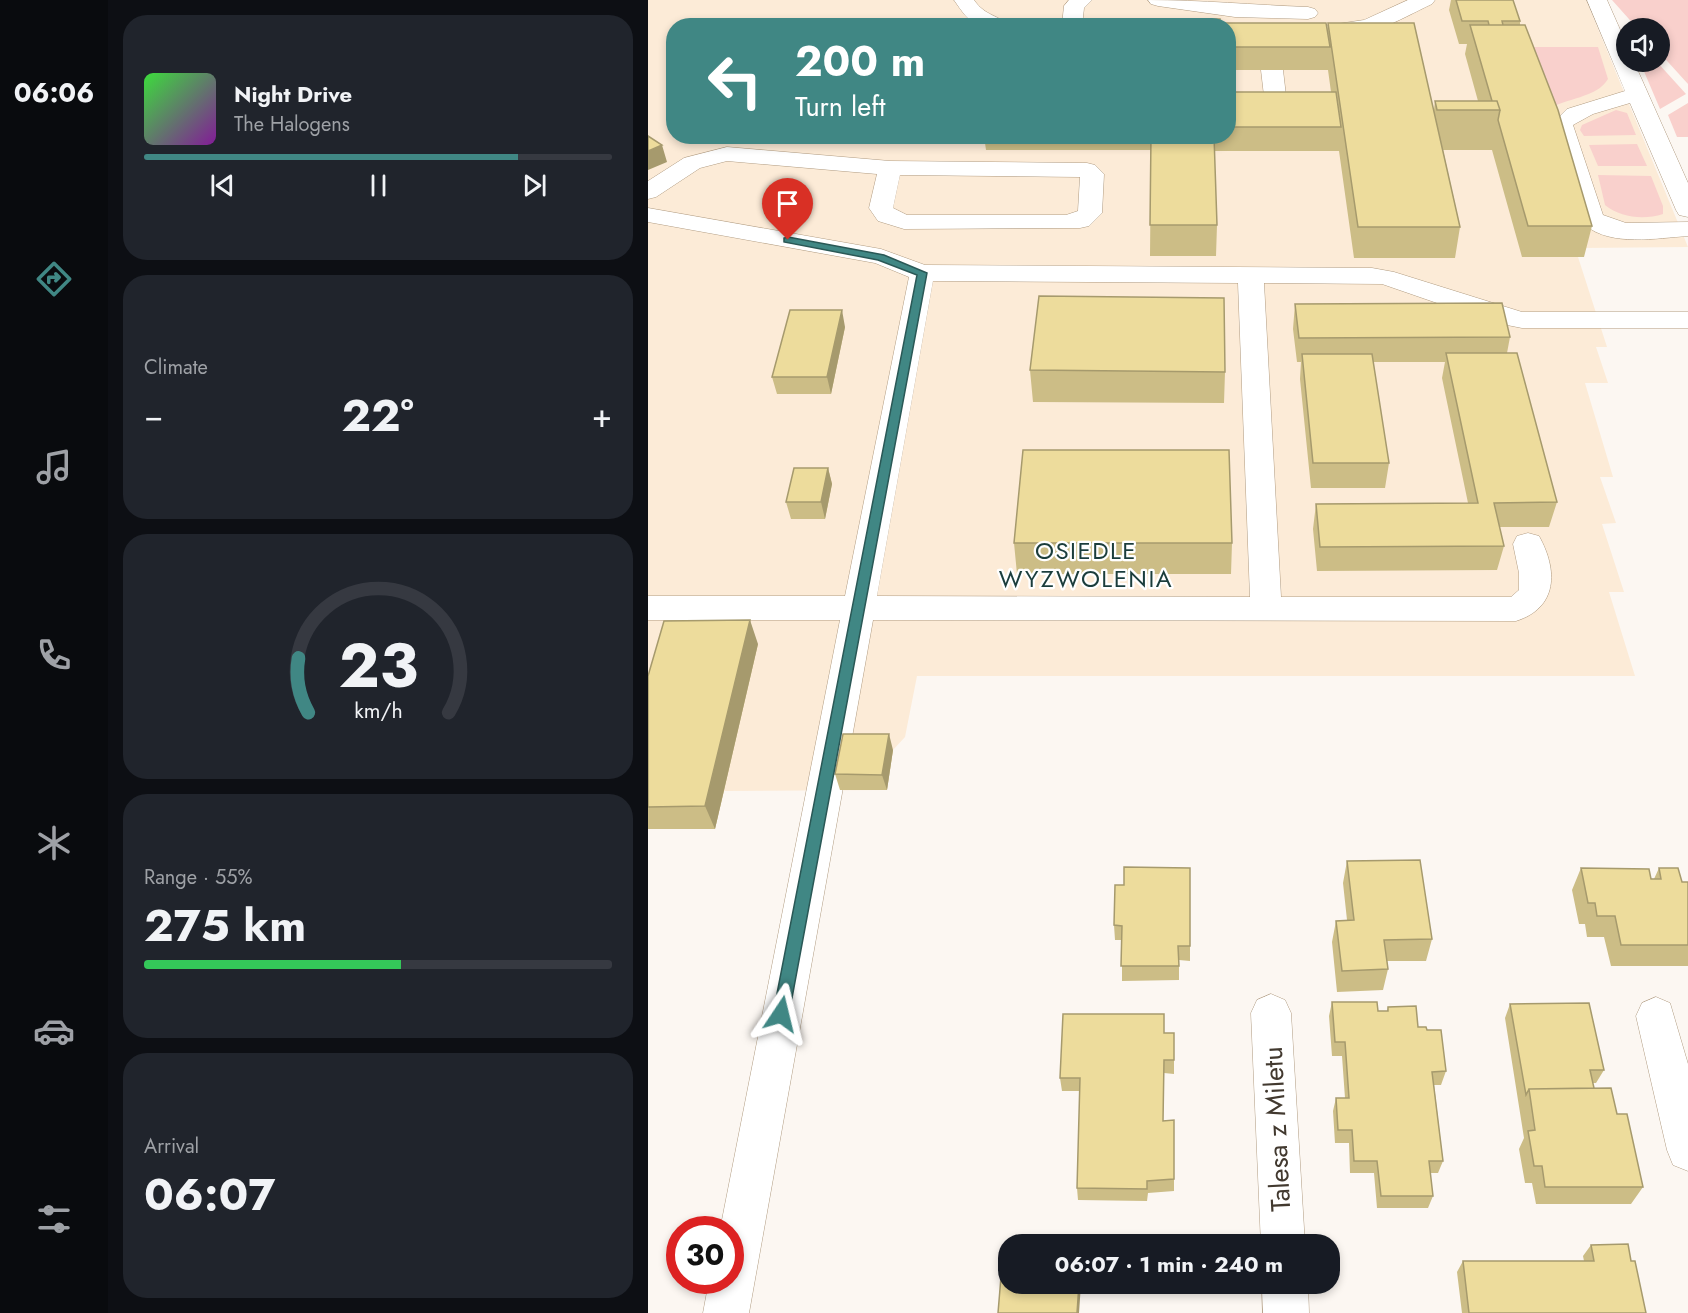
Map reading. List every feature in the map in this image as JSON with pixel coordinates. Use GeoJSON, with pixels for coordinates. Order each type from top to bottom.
{"type":"FeatureCollection","features":[{"type":"Feature","properties":{"kind":"street"},"geometry":{"type":"LineString","coordinates":[[964,0],[975,16],[980,18]]}},
{"type":"Feature","properties":{"kind":"street"},"geometry":{"type":"LineString","coordinates":[[1073,18],[1074,6],[1082,0]]}},
{"type":"Feature","properties":{"kind":"street"},"geometry":{"type":"LineString","coordinates":[[1158,0],[1255,12],[1308,13]]}},
{"type":"Feature","properties":{"kind":"street"},"geometry":{"type":"LineString","coordinates":[[1236,30],[1361,28],[1425,0]]}},
{"type":"Feature","properties":{"kind":"street"},"geometry":{"type":"LineString","coordinates":[[1597,0],[1688,210]]}},
{"type":"Feature","properties":{"kind":"street"},"geometry":{"type":"LineString","coordinates":[[1272,70],[1277,113]]}},
{"type":"Feature","properties":{"kind":"street"},"geometry":{"type":"LineString","coordinates":[[1639,94],[1575,112],[1565,119],[1562,125],[1592,219],[1601,226],[1631,230],[1688,229]]}},
{"type":"Feature","properties":{"kind":"street"},"geometry":{"type":"LineString","coordinates":[[648,192],[692,163],[727,154],[890,168],[1087,170],[1092,174],[1094,180],[1090,213],[1080,221],[1066,222],[904,222],[887,216],[881,208],[890,168]]}},
{"type":"Feature","properties":{"kind":"street"},"geometry":{"type":"LineString","coordinates":[[648,215],[880,257],[922,273],[1385,277],[1501,316],[1522,320],[1688,320]]}},
{"type":"Feature","properties":{"kind":"street"},"geometry":{"type":"LineString","coordinates":[[726,1313],[922,273]]}},
{"type":"Feature","properties":{"kind":"street"},"geometry":{"type":"LineString","coordinates":[[1251,276],[1266,608]]}},
{"type":"Feature","properties":{"kind":"street"},"geometry":{"type":"LineString","coordinates":[[648,608],[858,606],[1516,609],[1528,603],[1535,596],[1536,586],[1528,544]]}},
{"type":"Feature","properties":{"kind":"street","name":"Talesa z Miletu"},"geometry":{"type":"LineString","coordinates":[[1271,1013],[1282,1234]]}},
{"type":"Feature","properties":{"kind":"street"},"geometry":{"type":"LineString","coordinates":[[1656,1016],[1688,1150]]}},
{"type":"Feature","properties":{"kind":"street"},"geometry":{"type":"LineString","coordinates":[[1285,1294],[1286,1313]]}},
{"type":"Feature","properties":{"kind":"shaded area"},"geometry":{"type":"Polygon","coordinates":[[[648,0],[1586,0],[1688,247],[1582,248],[1584,257],[1578,257],[1607,347],[1596,347],[1608,383],[1585,383],[1613,477],[1600,477],[1616,523],[1602,524],[1624,592],[1609,592],[1635,676],[917,676],[905,737],[893,750],[887,790],[724,791],[715,829],[648,829],[648,0]]]}},
{"type":"Feature","properties":{"kind":"shaded area"},"geometry":{"type":"Polygon","coordinates":[[[1612,0],[1688,0],[1688,84],[1670,64],[1670,18],[1628,18],[1612,0]]]}},
{"type":"Feature","properties":{"kind":"shaded area"},"geometry":{"type":"Polygon","coordinates":[[[1526,47],[1598,47],[1608,79],[1589,94],[1547,110],[1526,47]]]}},
{"type":"Feature","properties":{"kind":"shaded area"},"geometry":{"type":"Polygon","coordinates":[[[1644,72],[1666,72],[1686,94],[1660,109],[1644,72]]]}},
{"type":"Feature","properties":{"kind":"shaded area"},"geometry":{"type":"Polygon","coordinates":[[[1688,103],[1688,137],[1677,137],[1668,115],[1688,103]]]}},
{"type":"Feature","properties":{"kind":"shaded area"},"geometry":{"type":"Polygon","coordinates":[[[1616,110],[1627,113],[1636,135],[1584,136],[1580,130],[1582,125],[1616,110]]]}},
{"type":"Feature","properties":{"kind":"shaded area"},"geometry":{"type":"Polygon","coordinates":[[[1637,144],[1647,166],[1598,166],[1589,145],[1637,144]]]}},
{"type":"Feature","properties":{"kind":"shaded area"},"geometry":{"type":"Polygon","coordinates":[[[1598,175],[1651,176],[1663,206],[1663,214],[1633,217],[1611,209],[1605,205],[1598,175]]]}},
{"type":"Feature","properties":{"kind":"building"},"geometry":{"type":"Polygon","coordinates":[[[1456,0],[1513,0],[1520,21],[1502,21],[1503,25],[1489,25],[1488,21],[1462,21],[1456,0]]]}},
{"type":"Feature","properties":{"kind":"building"},"geometry":{"type":"Polygon","coordinates":[[[1236,23],[1326,23],[1330,47],[1236,47],[1236,23]]]}},
{"type":"Feature","properties":{"kind":"building"},"geometry":{"type":"Polygon","coordinates":[[[1328,23],[1414,23],[1460,227],[1358,227],[1328,23]]]}},
{"type":"Feature","properties":{"kind":"building"},"geometry":{"type":"Polygon","coordinates":[[[1470,25],[1525,25],[1558,110],[1592,226],[1528,226],[1498,120],[1500,110],[1497,101],[1492,101],[1470,25]]]}},
{"type":"Feature","properties":{"kind":"building"},"geometry":{"type":"Polygon","coordinates":[[[1236,92],[1336,92],[1341,127],[1236,127],[1236,92]]]}},
{"type":"Feature","properties":{"kind":"building"},"geometry":{"type":"Polygon","coordinates":[[[1435,101],[1497,101],[1500,110],[1437,110],[1435,101]]]}},
{"type":"Feature","properties":{"kind":"building"},"geometry":{"type":"Polygon","coordinates":[[[648,136],[662,145],[648,151],[648,136]]]}},
{"type":"Feature","properties":{"kind":"building"},"geometry":{"type":"Polygon","coordinates":[[[1151,144],[1214,144],[1217,225],[1150,225],[1151,144]]]}},
{"type":"Feature","properties":{"kind":"building"},"geometry":{"type":"Polygon","coordinates":[[[1039,296],[1224,298],[1225,372],[1030,370],[1039,296]]]}},
{"type":"Feature","properties":{"kind":"building"},"geometry":{"type":"Polygon","coordinates":[[[1502,303],[1510,337],[1299,338],[1295,304],[1502,303]]]}},
{"type":"Feature","properties":{"kind":"building"},"geometry":{"type":"Polygon","coordinates":[[[790,310],[842,310],[827,377],[772,377],[790,310]]]}},
{"type":"Feature","properties":{"kind":"building"},"geometry":{"type":"Polygon","coordinates":[[[1446,353],[1517,353],[1557,502],[1494,503],[1504,546],[1320,547],[1316,504],[1478,503],[1446,353]]]}},
{"type":"Feature","properties":{"kind":"building"},"geometry":{"type":"Polygon","coordinates":[[[1302,354],[1372,354],[1389,463],[1313,463],[1302,354]]]}},
{"type":"Feature","properties":{"kind":"building"},"geometry":{"type":"Polygon","coordinates":[[[1023,450],[1229,450],[1232,543],[1014,543],[1023,450]]]}},
{"type":"Feature","properties":{"kind":"building"},"geometry":{"type":"Polygon","coordinates":[[[794,468],[828,468],[821,502],[786,502],[794,468]]]}},
{"type":"Feature","properties":{"kind":"building"},"geometry":{"type":"Polygon","coordinates":[[[750,620],[705,806],[648,807],[648,676],[664,621],[750,620]]]}},
{"type":"Feature","properties":{"kind":"building"},"geometry":{"type":"Polygon","coordinates":[[[843,734],[889,734],[882,775],[835,774],[843,734]]]}},
{"type":"Feature","properties":{"kind":"building"},"geometry":{"type":"Polygon","coordinates":[[[1420,860],[1432,939],[1384,940],[1388,969],[1342,971],[1336,921],[1354,920],[1347,861],[1420,860]]]}},
{"type":"Feature","properties":{"kind":"building"},"geometry":{"type":"Polygon","coordinates":[[[1124,867],[1190,868],[1190,946],[1178,946],[1179,966],[1121,966],[1122,926],[1114,925],[1115,885],[1124,885],[1124,867]]]}},
{"type":"Feature","properties":{"kind":"building"},"geometry":{"type":"Polygon","coordinates":[[[1581,868],[1649,869],[1651,879],[1661,879],[1659,868],[1678,868],[1682,882],[1688,882],[1688,945],[1621,945],[1615,916],[1597,916],[1595,903],[1588,903],[1581,868]]]}},
{"type":"Feature","properties":{"kind":"building"},"geometry":{"type":"Polygon","coordinates":[[[1332,1002],[1377,1002],[1378,1011],[1388,1011],[1388,1007],[1416,1006],[1418,1027],[1426,1027],[1427,1030],[1441,1030],[1446,1071],[1432,1072],[1443,1161],[1429,1161],[1433,1196],[1381,1196],[1377,1161],[1354,1161],[1352,1130],[1338,1130],[1336,1098],[1349,1098],[1345,1042],[1335,1042],[1332,1002]]]}},
{"type":"Feature","properties":{"kind":"building"},"geometry":{"type":"Polygon","coordinates":[[[1589,1003],[1604,1070],[1590,1070],[1594,1088],[1529,1089],[1526,1095],[1510,1004],[1589,1003]]]}},
{"type":"Feature","properties":{"kind":"building"},"geometry":{"type":"Polygon","coordinates":[[[1063,1014],[1164,1014],[1164,1033],[1174,1033],[1174,1060],[1164,1060],[1163,1121],[1174,1120],[1174,1179],[1147,1181],[1147,1189],[1077,1188],[1080,1078],[1060,1078],[1063,1014]]]}},
{"type":"Feature","properties":{"kind":"building"},"geometry":{"type":"Polygon","coordinates":[[[1611,1088],[1617,1114],[1627,1114],[1643,1187],[1545,1187],[1542,1166],[1534,1166],[1528,1131],[1535,1130],[1529,1089],[1611,1088]]]}},
{"type":"Feature","properties":{"kind":"building"},"geometry":{"type":"Polygon","coordinates":[[[1628,1244],[1631,1261],[1635,1261],[1646,1313],[1469,1313],[1463,1261],[1594,1261],[1591,1245],[1628,1244]]]}},
{"type":"Feature","properties":{"kind":"building"},"geometry":{"type":"Polygon","coordinates":[[[1000,1294],[1078,1294],[1077,1313],[998,1313],[1000,1294]]]}},
{"type":"Feature","properties":{"kind":"district","name":"OSIEDLE WYZWOLENIA"},"geometry":{"type":"Point","coordinates":[1086,565]}},
{"type":"Feature","properties":{"kind":"route"},"geometry":{"type":"LineString","coordinates":[[781,1014],[922,273],[880,257],[788,240]]}}]}
